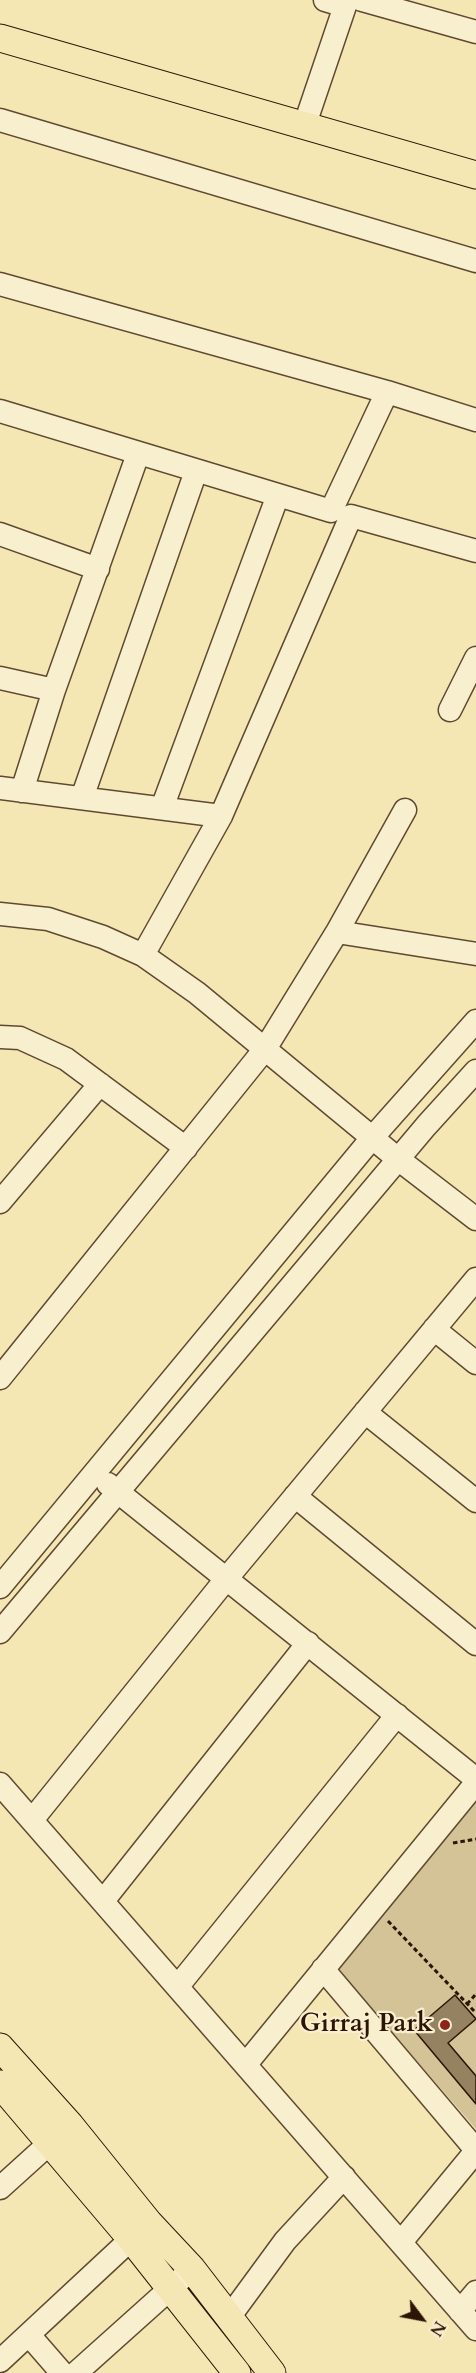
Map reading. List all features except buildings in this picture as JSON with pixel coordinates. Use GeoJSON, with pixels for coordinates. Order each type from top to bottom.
{"type":"FeatureCollection","features":[{"type":"Feature","properties":{"kind":"main road"},"geometry":{"type":"LineString","coordinates":[[0,38],[476,175]]}},
{"type":"Feature","properties":{"kind":"main road"},"geometry":{"type":"LineString","coordinates":[[0,2047],[60,2134],[140,2231],[172,2290],[227,2370]]}},
{"type":"Feature","properties":{"kind":"main road"},"geometry":{"type":"LineString","coordinates":[[0,2084],[60,2134]]}},
{"type":"Feature","properties":{"kind":"main road"},"geometry":{"type":"LineString","coordinates":[[140,2231],[192,2269],[272,2373]]}},
{"type":"Feature","properties":{"kind":"street"},"geometry":{"type":"LineString","coordinates":[[305,124],[345,2],[419,8],[476,32]]}},
{"type":"Feature","properties":{"kind":"street"},"geometry":{"type":"LineString","coordinates":[[0,120],[476,261]]}},
{"type":"Feature","properties":{"kind":"street"},"geometry":{"type":"LineString","coordinates":[[0,284],[387,392],[476,420]]}},
{"type":"Feature","properties":{"kind":"street"},"geometry":{"type":"LineString","coordinates":[[143,955],[221,816],[341,514],[357,460],[387,392]]}},
{"type":"Feature","properties":{"kind":"street"},"geometry":{"type":"LineString","coordinates":[[0,411],[341,514],[476,551]]}},
{"type":"Feature","properties":{"kind":"street"},"geometry":{"type":"LineString","coordinates":[[138,454],[54,690],[11,789],[221,816]]}},
{"type":"Feature","properties":{"kind":"street"},"geometry":{"type":"LineString","coordinates":[[82,798],[196,471]]}},
{"type":"Feature","properties":{"kind":"street"},"geometry":{"type":"LineString","coordinates":[[162,808],[278,495]]}},
{"type":"Feature","properties":{"kind":"street"},"geometry":{"type":"LineString","coordinates":[[0,534],[98,569]]}},
{"type":"Feature","properties":{"kind":"street"},"geometry":{"type":"LineString","coordinates":[[450,710],[476,658]]}},
{"type":"Feature","properties":{"kind":"street"},"geometry":{"type":"LineString","coordinates":[[0,678],[54,690]]}},
{"type":"Feature","properties":{"kind":"street"},"geometry":{"type":"LineString","coordinates":[[0,1378],[265,1048],[337,932],[405,810]]}},
{"type":"Feature","properties":{"kind":"street"},"geometry":{"type":"LineString","coordinates":[[0,914],[48,919],[103,937],[143,955],[265,1048],[399,1160],[476,1219]]}},
{"type":"Feature","properties":{"kind":"street"},"geometry":{"type":"LineString","coordinates":[[337,932],[476,954]]}},
{"type":"Feature","properties":{"kind":"street"},"geometry":{"type":"LineString","coordinates":[[0,1587],[96,1474],[372,1138],[476,1021]]}},
{"type":"Feature","properties":{"kind":"street"},"geometry":{"type":"LineString","coordinates":[[0,1037],[20,1038],[66,1059],[186,1148]]}},
{"type":"Feature","properties":{"kind":"street"},"geometry":{"type":"LineString","coordinates":[[0,1632],[476,1071]]}},
{"type":"Feature","properties":{"kind":"street"},"geometry":{"type":"LineString","coordinates":[[0,1202],[100,1084]]}},
{"type":"Feature","properties":{"kind":"street"},"geometry":{"type":"LineString","coordinates":[[32,1820],[227,1578],[476,1279]]}},
{"type":"Feature","properties":{"kind":"street"},"geometry":{"type":"LineString","coordinates":[[434,1329],[476,1363]]}},
{"type":"Feature","properties":{"kind":"street"},"geometry":{"type":"LineString","coordinates":[[365,1412],[476,1501]]}},
{"type":"Feature","properties":{"kind":"street"},"geometry":{"type":"LineString","coordinates":[[96,1474],[476,1781],[246,2064]]}},
{"type":"Feature","properties":{"kind":"street"},"geometry":{"type":"LineString","coordinates":[[295,1496],[476,1644]]}},
{"type":"Feature","properties":{"kind":"street"},"geometry":{"type":"LineString","coordinates":[[103,1901],[308,1643]]}},
{"type":"Feature","properties":{"kind":"street"},"geometry":{"type":"LineString","coordinates":[[178,1986],[397,1715]]}},
{"type":"Feature","properties":{"kind":"street"},"geometry":{"type":"LineString","coordinates":[[0,1784],[476,2329]]}},
{"type":"Feature","properties":{"kind":"street"},"geometry":{"type":"LineString","coordinates":[[323,1970],[476,2150],[401,2242]]}},
{"type":"Feature","properties":{"kind":"street"},"geometry":{"type":"LineString","coordinates":[[0,2188],[60,2134]]}},
{"type":"Feature","properties":{"kind":"street"},"geometry":{"type":"LineString","coordinates":[[230,2316],[285,2241],[344,2177]]}},
{"type":"Feature","properties":{"kind":"street"},"geometry":{"type":"LineString","coordinates":[[0,2360],[140,2231]]}},
{"type":"Feature","properties":{"kind":"street"},"geometry":{"type":"LineString","coordinates":[[76,2373],[172,2290],[192,2269]]}},
{"type":"Feature","properties":{"kind":"street"},"geometry":{"type":"LineString","coordinates":[[460,2311],[476,2292]]}},
{"type":"Feature","properties":{"kind":"street"},"geometry":{"type":"LineString","coordinates":[[29,2335],[62,2373]]}},
{"type":"Feature","properties":{"kind":"path"},"geometry":{"type":"LineString","coordinates":[[445,1851],[453,1843],[476,1839]]}},
{"type":"Feature","properties":{"kind":"path"},"geometry":{"type":"LineString","coordinates":[[386,1918],[476,2013]]}},
{"type":"Feature","properties":{"kind":"path"},"geometry":{"type":"LineString","coordinates":[[467,2004],[476,1994]]}},
{"type":"Feature","properties":{"kind":"shaded area"},"geometry":{"type":"Polygon","coordinates":[[[473,1800],[476,1803],[476,2129],[337,1969],[473,1800]]]}},
{"type":"Feature","properties":{"kind":"place","name":"Girraj Park"},"geometry":{"type":"Point","coordinates":[445,2025]}}]}
